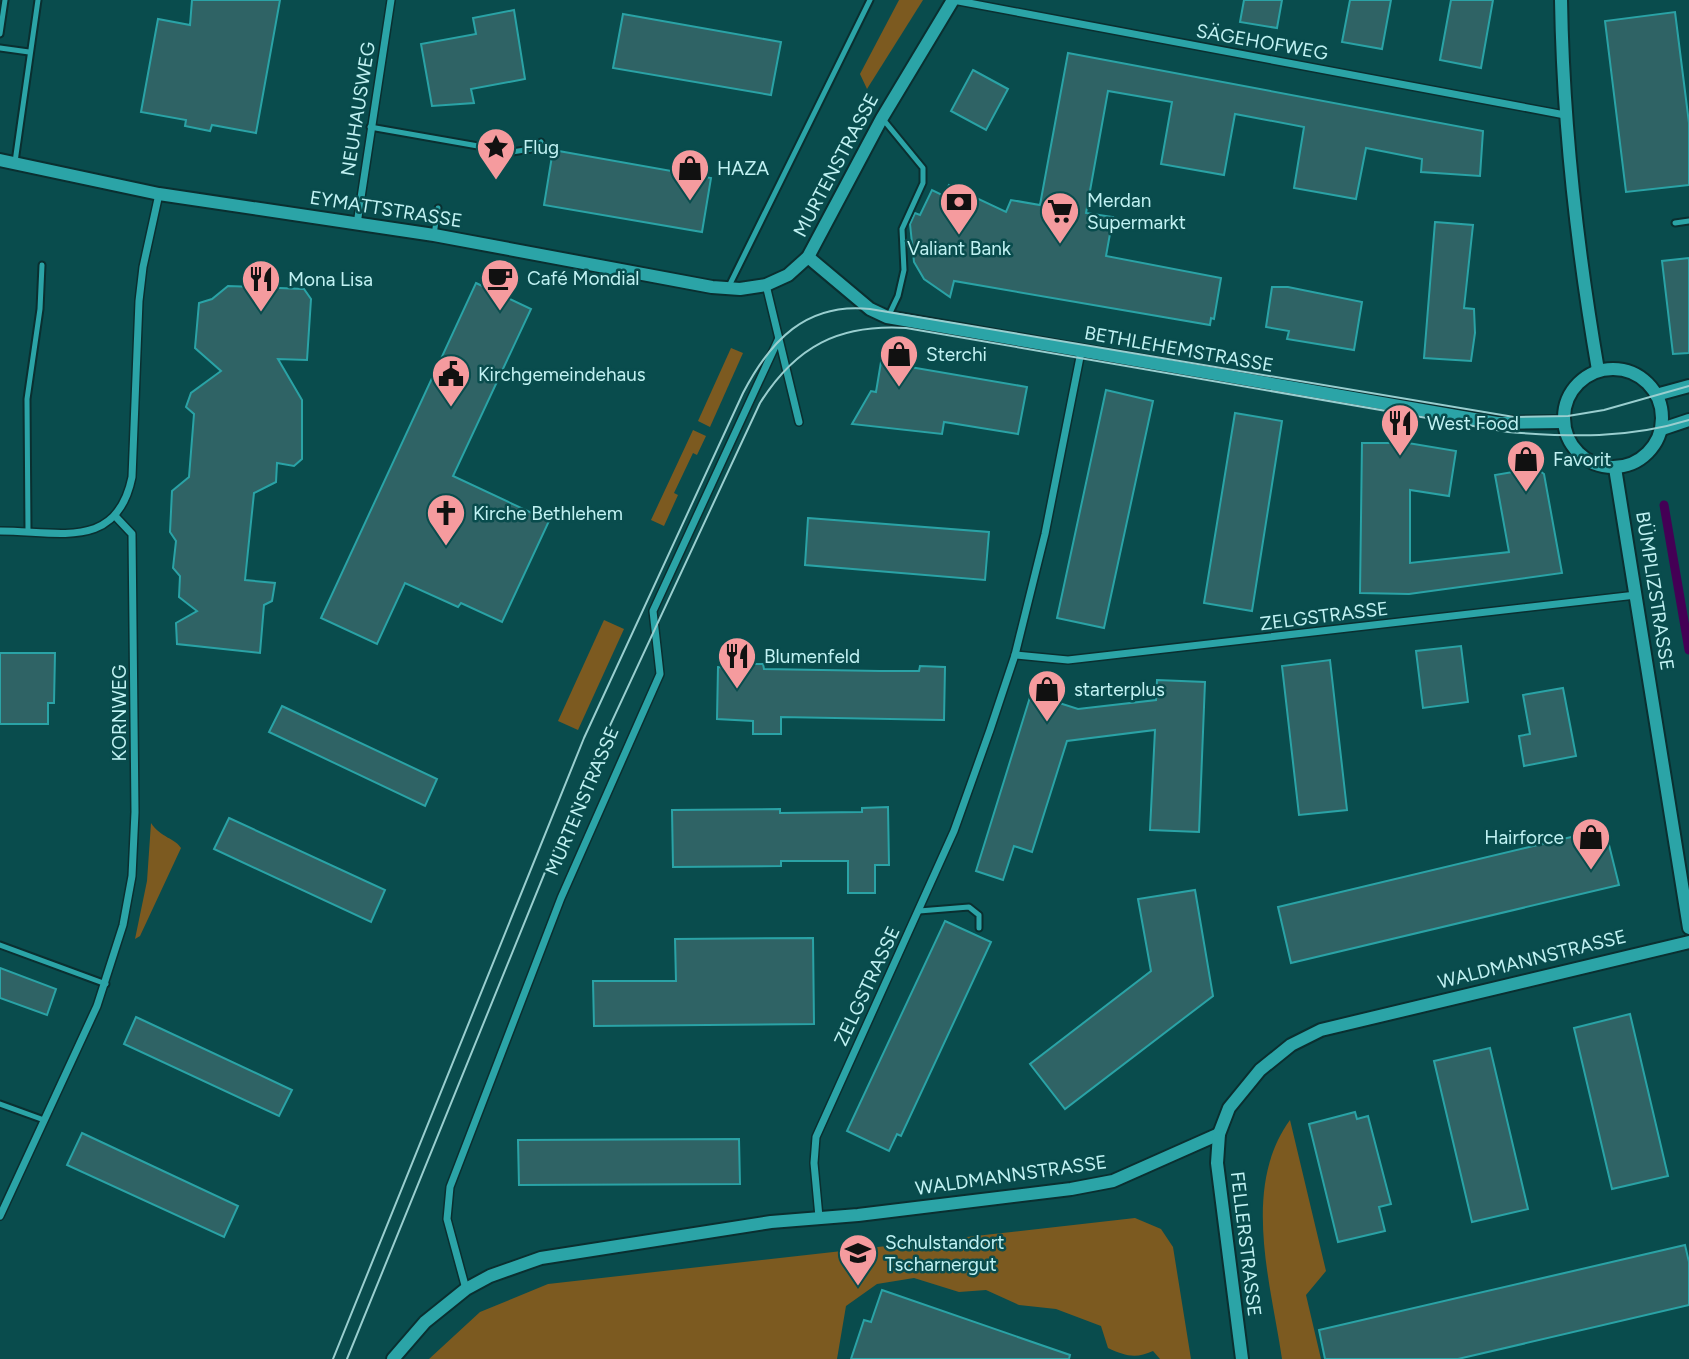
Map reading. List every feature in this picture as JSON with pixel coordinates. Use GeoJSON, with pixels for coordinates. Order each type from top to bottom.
{"type":"FeatureCollection","features":[{"type":"Feature","properties":{"kind":"street","name":"NEUHAUSWEG"},"geometry":{"type":"LineString","coordinates":[[357,223],[391,0]]}},
{"type":"Feature","properties":{"kind":"street","name":"SÄGEHOFWEG"},"geometry":{"type":"LineString","coordinates":[[953,0],[1565,115]]}},
{"type":"Feature","properties":{"kind":"street","name":"MURTENSTRASSE"},"geometry":{"type":"LineString","coordinates":[[766,285],[788,275],[808,257],[882,118],[953,0]]}},
{"type":"Feature","properties":{"kind":"street"},"geometry":{"type":"LineString","coordinates":[[1560,0],[1565,115],[1575,224],[1598,370]]}},
{"type":"Feature","properties":{"kind":"street","name":"EYMATTSTRASSE"},"geometry":{"type":"LineString","coordinates":[[0,160],[159,194],[434,235],[728,289],[766,285]]}},
{"type":"Feature","properties":{"kind":"street"},"geometry":{"type":"LineString","coordinates":[[0,531],[92,531],[116,517],[127,498],[132,477],[139,301],[159,194]]}},
{"type":"Feature","properties":{"kind":"street","name":"BETHLEHEMSTRASSE"},"geometry":{"type":"LineString","coordinates":[[808,257],[870,309],[887,317],[1497,423],[1563,422]]}},
{"type":"Feature","properties":{"kind":"street"},"geometry":{"type":"LineString","coordinates":[[766,285],[799,422]]}},
{"type":"Feature","properties":{"kind":"street","name":"MURTENSTRASSE"},"geometry":{"type":"LineString","coordinates":[[466,1289],[447,1219],[450,1187],[561,898],[660,674],[653,611],[779,338]]}},
{"type":"Feature","properties":{"kind":"street","name":"ZELGSTRASSE"},"geometry":{"type":"LineString","coordinates":[[819,1217],[814,1163],[820,1126],[919,911],[974,777],[1016,654],[1047,521],[1081,352]]}},
{"type":"Feature","properties":{"kind":"street"},"geometry":{"type":"LineString","coordinates":[[1611,368],[1637,374],[1656,395],[1662,415],[1662,429],[1650,450],[1640,459],[1615,468],[1591,462],[1580,455],[1567,436],[1563,422],[1564,409],[1576,384],[1598,370],[1611,368]]}},
{"type":"Feature","properties":{"kind":"street"},"geometry":{"type":"LineString","coordinates":[[1656,395],[1689,386]]}},
{"type":"Feature","properties":{"kind":"street"},"geometry":{"type":"LineString","coordinates":[[1662,429],[1689,421]]}},
{"type":"Feature","properties":{"kind":"street","name":"BÜMPLIZSTRASSE"},"geometry":{"type":"LineString","coordinates":[[1615,468],[1689,928]]}},
{"type":"Feature","properties":{"kind":"street","name":"KORNWEG"},"geometry":{"type":"LineString","coordinates":[[0,1216],[106,984],[128,900],[135,812],[132,534],[116,517]]}},
{"type":"Feature","properties":{"kind":"street","name":"ZELGSTRASSE"},"geometry":{"type":"LineString","coordinates":[[1016,654],[1068,660],[1636,595]]}},
{"type":"Feature","properties":{"kind":"street","name":"WALDMANNSTRASSE"},"geometry":{"type":"LineString","coordinates":[[393,1359],[425,1322],[466,1289],[514,1266],[562,1253],[819,1217],[871,1214],[1113,1181],[1219,1134],[1229,1108],[1244,1086],[1273,1058],[1305,1037],[1689,942]]}},
{"type":"Feature","properties":{"kind":"street","name":"FELLERSTRASSE"},"geometry":{"type":"LineString","coordinates":[[1219,1134],[1217,1163],[1241,1359]]}},
{"type":"Feature","properties":{"kind":"lane"},"geometry":{"type":"LineString","coordinates":[[0,34],[5,0]]}},
{"type":"Feature","properties":{"kind":"lane"},"geometry":{"type":"LineString","coordinates":[[15,162],[38,0]]}},
{"type":"Feature","properties":{"kind":"lane"},"geometry":{"type":"LineString","coordinates":[[728,289],[870,0]]}},
{"type":"Feature","properties":{"kind":"lane"},"geometry":{"type":"LineString","coordinates":[[0,48],[29,52]]}},
{"type":"Feature","properties":{"kind":"lane"},"geometry":{"type":"LineString","coordinates":[[882,118],[923,168],[923,183],[902,229],[904,270],[898,296],[887,317]]}},
{"type":"Feature","properties":{"kind":"lane"},"geometry":{"type":"LineString","coordinates":[[370,127],[512,152],[527,150],[541,142]]}},
{"type":"Feature","properties":{"kind":"lane"},"geometry":{"type":"LineString","coordinates":[[434,235],[438,208]]}},
{"type":"Feature","properties":{"kind":"lane"},"geometry":{"type":"LineString","coordinates":[[1675,223],[1689,221]]}},
{"type":"Feature","properties":{"kind":"lane"},"geometry":{"type":"LineString","coordinates":[[28,531],[27,399],[40,309],[42,265]]}},
{"type":"Feature","properties":{"kind":"lane"},"geometry":{"type":"LineString","coordinates":[[919,911],[968,907],[979,915],[979,928]]}},
{"type":"Feature","properties":{"kind":"lane"},"geometry":{"type":"LineString","coordinates":[[0,945],[106,984]]}},
{"type":"Feature","properties":{"kind":"lane"},"geometry":{"type":"LineString","coordinates":[[0,1104],[44,1120]]}},
{"type":"Feature","properties":{"kind":"shaded area"},"geometry":{"type":"Polygon","coordinates":[[[899,0],[923,0],[867,89],[860,74],[899,0]]]}},
{"type":"Feature","properties":{"kind":"shaded area"},"geometry":{"type":"Polygon","coordinates":[[[731,348],[743,353],[710,427],[698,421],[731,348]]]}},
{"type":"Feature","properties":{"kind":"shaded area"},"geometry":{"type":"Polygon","coordinates":[[[693,430],[706,436],[697,455],[693,453],[674,493],[678,495],[664,526],[651,520],[693,430]]]}},
{"type":"Feature","properties":{"kind":"shaded area"},"geometry":{"type":"Polygon","coordinates":[[[604,620],[624,629],[578,730],[558,721],[604,620]]]}},
{"type":"Feature","properties":{"kind":"shaded area"},"geometry":{"type":"Polygon","coordinates":[[[151,823],[181,848],[140,936],[135,939],[147,881],[151,823]]]}},
{"type":"Feature","properties":{"kind":"shaded area"},"geometry":{"type":"Polygon","coordinates":[[[1290,1120],[1326,1271],[1306,1295],[1321,1359],[1282,1359],[1267,1268],[1263,1205],[1267,1175],[1275,1146],[1290,1120]]]}},
{"type":"Feature","properties":{"kind":"shaded area","name":"Schulstandort Tscharnergut"},"geometry":{"type":"Polygon","coordinates":[[[1135,1218],[1161,1229],[1173,1247],[1191,1359],[1160,1359],[1153,1351],[1136,1356],[1125,1355],[1108,1348],[1101,1326],[1056,1309],[1019,1305],[986,1290],[959,1292],[914,1278],[877,1284],[846,1306],[837,1359],[429,1359],[480,1312],[548,1284],[1135,1218]]]}},
{"type":"Feature","properties":{"kind":"building"},"geometry":{"type":"Polygon","coordinates":[[[192,0],[280,0],[256,133],[212,125],[210,131],[185,126],[186,120],[141,112],[158,19],[190,25],[192,0]]]}},
{"type":"Feature","properties":{"kind":"building"},"geometry":{"type":"Polygon","coordinates":[[[1244,0],[1282,0],[1277,28],[1240,22],[1244,0]]]}},
{"type":"Feature","properties":{"kind":"building"},"geometry":{"type":"Polygon","coordinates":[[[1350,0],[1391,0],[1382,49],[1342,42],[1350,0]]]}},
{"type":"Feature","properties":{"kind":"building"},"geometry":{"type":"Polygon","coordinates":[[[1451,0],[1493,0],[1481,68],[1440,60],[1451,0]]]}},
{"type":"Feature","properties":{"kind":"building"},"geometry":{"type":"Polygon","coordinates":[[[514,10],[525,79],[471,89],[474,103],[432,106],[421,44],[476,34],[473,18],[514,10]]]}},
{"type":"Feature","properties":{"kind":"building"},"geometry":{"type":"Polygon","coordinates":[[[1675,12],[1689,123],[1689,185],[1626,192],[1605,21],[1675,12]]]}},
{"type":"Feature","properties":{"kind":"building"},"geometry":{"type":"Polygon","coordinates":[[[623,14],[781,42],[771,95],[613,68],[623,14]]]}},
{"type":"Feature","properties":{"kind":"building"},"geometry":{"type":"Polygon","coordinates":[[[1068,53],[1483,131],[1480,176],[1421,172],[1422,159],[1366,148],[1356,199],[1294,188],[1304,127],[1235,114],[1224,175],[1161,164],[1172,102],[1108,91],[1086,213],[1113,217],[1106,256],[1221,278],[1214,319],[1211,318],[1210,325],[954,281],[950,297],[924,279],[914,262],[910,224],[915,213],[920,215],[932,190],[944,196],[949,185],[1006,212],[1011,200],[1040,205],[1068,53]]]}},
{"type":"Feature","properties":{"kind":"building"},"geometry":{"type":"Polygon","coordinates":[[[973,70],[1008,89],[986,130],[951,111],[973,70]]]}},
{"type":"Feature","properties":{"kind":"building"},"geometry":{"type":"Polygon","coordinates":[[[553,150],[711,178],[702,232],[544,205],[553,150]]]}},
{"type":"Feature","properties":{"kind":"building"},"geometry":{"type":"Polygon","coordinates":[[[1435,222],[1473,225],[1464,308],[1474,309],[1475,333],[1471,361],[1424,358],[1435,222]]]}},
{"type":"Feature","properties":{"kind":"building"},"geometry":{"type":"Polygon","coordinates":[[[1689,258],[1689,353],[1673,354],[1662,261],[1689,258]]]}},
{"type":"Feature","properties":{"kind":"building"},"geometry":{"type":"Polygon","coordinates":[[[476,283],[531,309],[453,476],[549,521],[502,622],[461,603],[458,607],[405,583],[377,644],[321,618],[476,283]]]}},
{"type":"Feature","properties":{"kind":"building"},"geometry":{"type":"Polygon","coordinates":[[[228,286],[304,289],[311,299],[307,360],[278,359],[302,400],[302,459],[294,466],[277,463],[276,482],[254,493],[245,580],[275,583],[272,601],[264,605],[260,653],[177,644],[176,623],[197,611],[179,597],[180,576],[173,568],[176,541],[170,532],[172,491],[189,477],[194,414],[186,407],[191,393],[221,371],[195,348],[199,303],[212,299],[228,286]]]}},
{"type":"Feature","properties":{"kind":"building"},"geometry":{"type":"Polygon","coordinates":[[[1272,287],[1288,287],[1362,302],[1354,350],[1287,339],[1289,331],[1266,327],[1272,287]]]}},
{"type":"Feature","properties":{"kind":"building"},"geometry":{"type":"Polygon","coordinates":[[[881,362],[1027,387],[1018,434],[944,422],[942,434],[852,424],[871,391],[876,392],[881,362]]]}},
{"type":"Feature","properties":{"kind":"building"},"geometry":{"type":"Polygon","coordinates":[[[1106,390],[1153,401],[1104,628],[1057,618],[1106,390]]]}},
{"type":"Feature","properties":{"kind":"building"},"geometry":{"type":"Polygon","coordinates":[[[1235,413],[1282,421],[1252,611],[1204,603],[1235,413]]]}},
{"type":"Feature","properties":{"kind":"building"},"geometry":{"type":"Polygon","coordinates":[[[1362,443],[1408,443],[1456,451],[1449,496],[1410,490],[1410,563],[1509,552],[1495,475],[1536,468],[1544,474],[1562,573],[1409,594],[1360,593],[1362,443]]]}},
{"type":"Feature","properties":{"kind":"building"},"geometry":{"type":"Polygon","coordinates":[[[808,518],[989,532],[985,580],[805,565],[808,518]]]}},
{"type":"Feature","properties":{"kind":"building"},"geometry":{"type":"Polygon","coordinates":[[[1461,646],[1468,702],[1423,708],[1416,651],[1461,646]]]}},
{"type":"Feature","properties":{"kind":"building"},"geometry":{"type":"Polygon","coordinates":[[[0,653],[55,653],[54,703],[48,703],[48,724],[0,724],[0,653]]]}},
{"type":"Feature","properties":{"kind":"building"},"geometry":{"type":"Polygon","coordinates":[[[1330,660],[1347,810],[1299,815],[1282,666],[1330,660]]]}},
{"type":"Feature","properties":{"kind":"building"},"geometry":{"type":"Polygon","coordinates":[[[740,664],[763,664],[764,669],[880,671],[919,671],[920,666],[945,667],[944,720],[781,717],[781,734],[753,734],[753,721],[717,719],[718,667],[738,668],[740,664]]]}},
{"type":"Feature","properties":{"kind":"building"},"geometry":{"type":"Polygon","coordinates":[[[1157,680],[1205,682],[1199,832],[1150,830],[1155,730],[1067,741],[1032,852],[1014,846],[1003,880],[976,871],[1031,694],[1078,709],[1156,700],[1157,680]]]}},
{"type":"Feature","properties":{"kind":"building"},"geometry":{"type":"Polygon","coordinates":[[[1563,688],[1576,756],[1524,766],[1519,736],[1530,734],[1523,695],[1563,688]]]}},
{"type":"Feature","properties":{"kind":"building"},"geometry":{"type":"Polygon","coordinates":[[[282,706],[437,779],[425,806],[269,732],[282,706]]]}},
{"type":"Feature","properties":{"kind":"building"},"geometry":{"type":"Polygon","coordinates":[[[888,807],[889,865],[875,865],[875,893],[848,893],[848,861],[781,861],[781,866],[673,867],[672,810],[780,809],[780,813],[862,812],[862,808],[888,807]]]}},
{"type":"Feature","properties":{"kind":"building"},"geometry":{"type":"Polygon","coordinates":[[[229,818],[385,890],[371,922],[214,849],[229,818]]]}},
{"type":"Feature","properties":{"kind":"building"},"geometry":{"type":"Polygon","coordinates":[[[1605,829],[1619,885],[1291,963],[1278,907],[1605,829]]]}},
{"type":"Feature","properties":{"kind":"building"},"geometry":{"type":"Polygon","coordinates":[[[1195,890],[1213,996],[1065,1109],[1030,1064],[1151,971],[1138,899],[1195,890]]]}},
{"type":"Feature","properties":{"kind":"building"},"geometry":{"type":"Polygon","coordinates":[[[945,921],[991,942],[901,1136],[897,1134],[889,1151],[847,1131],[945,921]]]}},
{"type":"Feature","properties":{"kind":"building"},"geometry":{"type":"Polygon","coordinates":[[[813,938],[814,1024],[594,1026],[593,981],[676,981],[675,939],[813,938]]]}},
{"type":"Feature","properties":{"kind":"building"},"geometry":{"type":"Polygon","coordinates":[[[0,968],[56,989],[47,1015],[0,998],[0,968]]]}},
{"type":"Feature","properties":{"kind":"building"},"geometry":{"type":"Polygon","coordinates":[[[1630,1014],[1668,1176],[1612,1189],[1574,1028],[1630,1014]]]}},
{"type":"Feature","properties":{"kind":"building"},"geometry":{"type":"Polygon","coordinates":[[[136,1017],[292,1090],[279,1116],[124,1044],[136,1017]]]}},
{"type":"Feature","properties":{"kind":"building"},"geometry":{"type":"Polygon","coordinates":[[[1490,1048],[1528,1209],[1472,1222],[1434,1061],[1490,1048]]]}},
{"type":"Feature","properties":{"kind":"building"},"geometry":{"type":"Polygon","coordinates":[[[1355,1112],[1357,1119],[1368,1116],[1391,1204],[1379,1207],[1385,1231],[1338,1242],[1309,1124],[1355,1112]]]}},
{"type":"Feature","properties":{"kind":"building"},"geometry":{"type":"Polygon","coordinates":[[[82,1133],[238,1206],[224,1237],[67,1165],[82,1133]]]}},
{"type":"Feature","properties":{"kind":"building"},"geometry":{"type":"Polygon","coordinates":[[[739,1139],[740,1184],[519,1185],[518,1140],[739,1139]]]}},
{"type":"Feature","properties":{"kind":"building"},"geometry":{"type":"Polygon","coordinates":[[[1685,1245],[1689,1262],[1689,1305],[1458,1359],[1325,1359],[1319,1330],[1685,1245]]]}},
{"type":"Feature","properties":{"kind":"building"},"geometry":{"type":"Polygon","coordinates":[[[882,1290],[1070,1355],[1069,1359],[851,1359],[864,1320],[871,1322],[882,1290]]]}},
{"type":"Feature","properties":{"kind":"waterway"},"geometry":{"type":"LineString","coordinates":[[1664,505],[1689,650]]}},
{"type":"Feature","properties":{"kind":"tram line"},"geometry":{"type":"LineString","coordinates":[[333,1359],[584,738],[743,393],[765,357],[793,329],[827,312],[847,308],[870,309],[1514,417],[1568,416],[1604,410],[1689,386]]}},
{"type":"Feature","properties":{"kind":"tram line"},"geometry":{"type":"LineString","coordinates":[[347,1359],[567,818],[760,403],[774,383],[804,353],[840,335],[860,330],[906,328],[1508,432],[1599,435],[1644,431],[1689,420]]}},
{"type":"Feature","properties":{"kind":"place","name":"Flug"},"geometry":{"type":"Point","coordinates":[496,181]}},
{"type":"Feature","properties":{"kind":"place","name":"HAZA"},"geometry":{"type":"Point","coordinates":[690,202]}},
{"type":"Feature","properties":{"kind":"place","name":"Valiant Bank"},"geometry":{"type":"Point","coordinates":[959,236]}},
{"type":"Feature","properties":{"kind":"place","name":"Merdan Supermarkt"},"geometry":{"type":"Point","coordinates":[1060,245]}},
{"type":"Feature","properties":{"kind":"place","name":"Café Mondial"},"geometry":{"type":"Point","coordinates":[500,312]}},
{"type":"Feature","properties":{"kind":"place","name":"Mona Lisa"},"geometry":{"type":"Point","coordinates":[261,313]}},
{"type":"Feature","properties":{"kind":"place","name":"Sterchi"},"geometry":{"type":"Point","coordinates":[899,388]}},
{"type":"Feature","properties":{"kind":"place","name":"Kirchgemeindehaus"},"geometry":{"type":"Point","coordinates":[451,408]}},
{"type":"Feature","properties":{"kind":"place","name":"West Food"},"geometry":{"type":"Point","coordinates":[1400,457]}},
{"type":"Feature","properties":{"kind":"place","name":"Favorit"},"geometry":{"type":"Point","coordinates":[1526,493]}},
{"type":"Feature","properties":{"kind":"place","name":"Kirche Bethlehem"},"geometry":{"type":"Point","coordinates":[446,547]}},
{"type":"Feature","properties":{"kind":"place","name":"Blumenfeld"},"geometry":{"type":"Point","coordinates":[737,690]}},
{"type":"Feature","properties":{"kind":"place","name":"starterplus"},"geometry":{"type":"Point","coordinates":[1047,723]}},
{"type":"Feature","properties":{"kind":"place","name":"Hairforce"},"geometry":{"type":"Point","coordinates":[1591,871]}},
{"type":"Feature","properties":{"kind":"place","name":"Schulstandort Tscharnergut"},"geometry":{"type":"Point","coordinates":[858,1287]}}]}
